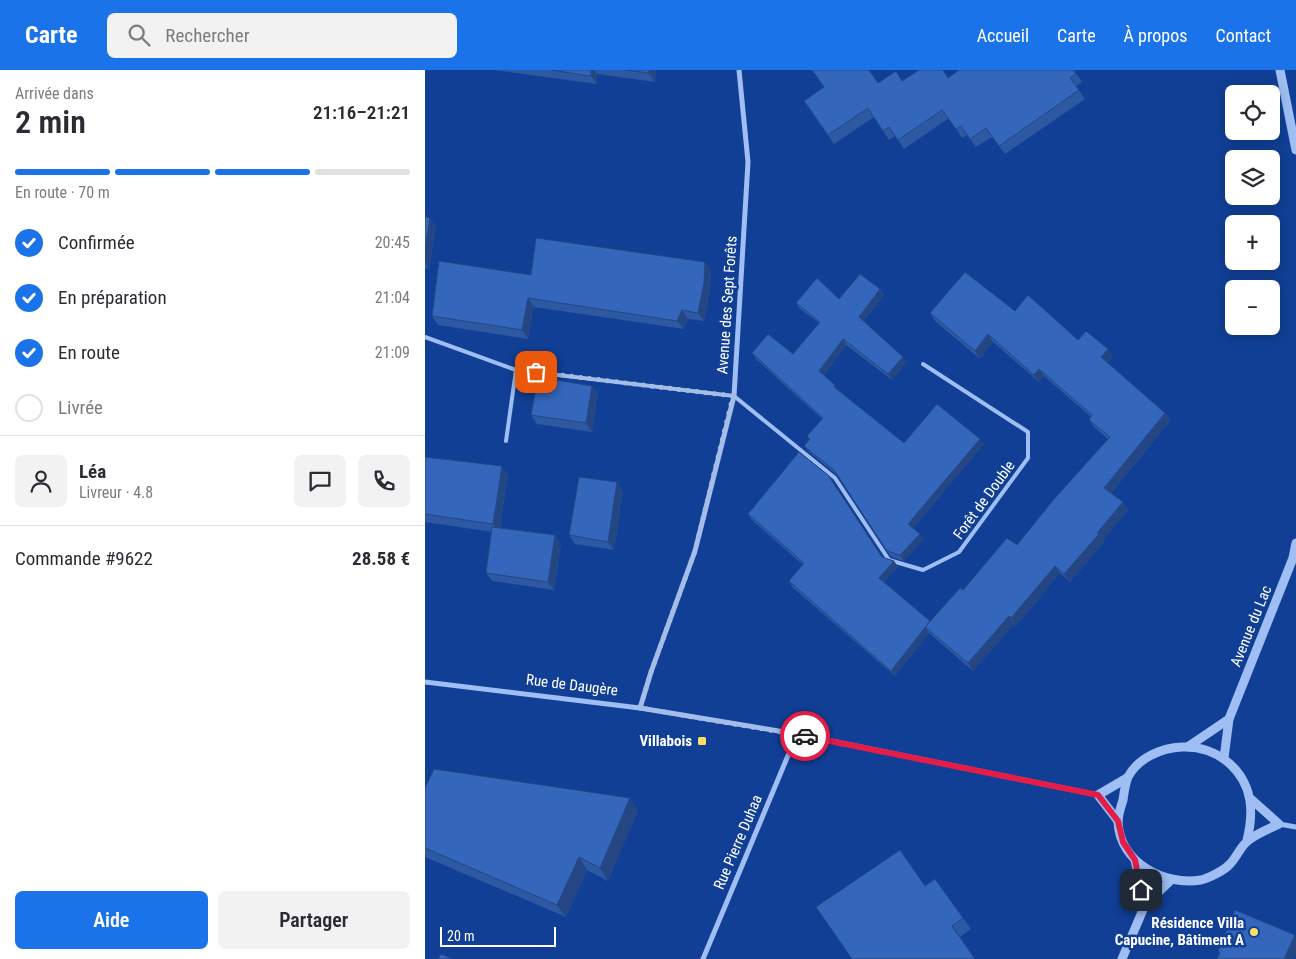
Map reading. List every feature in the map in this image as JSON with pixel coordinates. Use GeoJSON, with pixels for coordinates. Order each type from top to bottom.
{"type":"FeatureCollection","features":[{"type":"Feature","properties":{"kind":"street","name":"Avenue des Sept Forêts"},"geometry":{"type":"LineString","coordinates":[[640,708],[651,672],[695,551],[733,396],[748,162],[739,70]]}},
{"type":"Feature","properties":{"kind":"street"},"geometry":{"type":"LineString","coordinates":[[1279,70],[1296,150]]}},
{"type":"Feature","properties":{"kind":"street","name":"Avenue du Lac"},"geometry":{"type":"LineString","coordinates":[[1224,758],[1229,719],[1293,558],[1296,542]]}},
{"type":"Feature","properties":{"kind":"street","name":"Rue de Daugère"},"geometry":{"type":"LineString","coordinates":[[425,682],[640,708],[797,734],[1098,795]]}},
{"type":"Feature","properties":{"kind":"street"},"geometry":{"type":"LineString","coordinates":[[1189,746],[1229,719]]}},
{"type":"Feature","properties":{"kind":"street","name":"Rue Pierre Duhaa"},"geometry":{"type":"LineString","coordinates":[[703,959],[797,734]]}},
{"type":"Feature","properties":{"kind":"street"},"geometry":{"type":"LineString","coordinates":[[1251,799],[1252,820],[1247,840],[1229,865],[1202,880],[1171,880],[1151,873],[1135,860],[1123,842],[1118,821],[1098,795],[1127,778],[1139,764],[1154,753],[1171,747],[1189,746],[1207,750],[1224,758],[1236,769],[1251,799],[1279,824],[1296,827]]}},
{"type":"Feature","properties":{"kind":"street"},"geometry":{"type":"LineString","coordinates":[[1118,821],[1127,778]]}},
{"type":"Feature","properties":{"kind":"street"},"geometry":{"type":"LineString","coordinates":[[1247,840],[1279,824]]}},
{"type":"Feature","properties":{"kind":"street"},"geometry":{"type":"LineString","coordinates":[[1135,860],[1145,905]]}},
{"type":"Feature","properties":{"kind":"street"},"geometry":{"type":"LineString","coordinates":[[1122,959],[1145,905],[1171,880]]}},
{"type":"Feature","properties":{"kind":"lane"},"geometry":{"type":"LineString","coordinates":[[425,337],[516,370],[733,396]]}},
{"type":"Feature","properties":{"kind":"lane","name":"Forêt de Double"},"geometry":{"type":"LineString","coordinates":[[733,396],[835,478],[889,560],[923,570],[959,552],[1028,458],[1028,432],[923,364]]}},
{"type":"Feature","properties":{"kind":"lane"},"geometry":{"type":"LineString","coordinates":[[506,441],[516,370]]}},
{"type":"Feature","properties":{"kind":"building"},"geometry":{"type":"Polygon","coordinates":[[[551,70],[591,70],[591,76],[551,70]]]}},
{"type":"Feature","properties":{"kind":"building"},"geometry":{"type":"Polygon","coordinates":[[[625,70],[649,70],[649,73],[625,70]]]}},
{"type":"Feature","properties":{"kind":"building"},"geometry":{"type":"Polygon","coordinates":[[[812,70],[869,70],[878,83],[896,71],[902,81],[919,70],[943,70],[948,78],[959,70],[1073,70],[1076,74],[1070,78],[1079,90],[999,146],[986,128],[970,139],[961,126],[956,129],[942,110],[898,140],[889,127],[883,131],[868,108],[828,135],[804,101],[824,87],[812,70]]]}},
{"type":"Feature","properties":{"kind":"building"},"geometry":{"type":"Polygon","coordinates":[[[425,217],[430,218],[425,248],[425,217]]]}},
{"type":"Feature","properties":{"kind":"building"},"geometry":{"type":"Polygon","coordinates":[[[536,238],[705,262],[704,283],[698,313],[682,310],[677,321],[528,298],[522,330],[432,316],[439,261],[531,275],[536,238]]]}},
{"type":"Feature","properties":{"kind":"building"},"geometry":{"type":"Polygon","coordinates":[[[965,272],[1015,311],[1028,295],[1078,340],[1086,331],[1108,349],[1101,357],[1165,413],[1104,488],[1123,502],[1097,533],[1099,534],[1064,574],[1055,566],[1011,618],[1009,616],[968,663],[925,627],[960,588],[963,590],[1007,538],[1017,545],[1054,499],[1110,437],[1089,420],[1092,415],[1039,369],[1034,375],[988,334],[975,351],[930,313],[965,272]]]}},
{"type":"Feature","properties":{"kind":"building"},"geometry":{"type":"Polygon","coordinates":[[[860,274],[880,289],[859,317],[903,357],[888,374],[843,339],[819,371],[835,385],[834,387],[904,443],[937,404],[980,439],[908,524],[920,534],[900,555],[887,551],[834,470],[804,446],[810,439],[807,436],[823,418],[752,353],[768,334],[793,354],[820,322],[796,303],[817,278],[839,299],[860,274]]]}},
{"type":"Feature","properties":{"kind":"building"},"geometry":{"type":"Polygon","coordinates":[[[538,377],[592,386],[586,423],[531,415],[538,377]]]}},
{"type":"Feature","properties":{"kind":"building"},"geometry":{"type":"Polygon","coordinates":[[[799,452],[828,475],[882,557],[894,561],[879,578],[930,621],[891,671],[789,581],[804,563],[748,514],[799,452]]]}},
{"type":"Feature","properties":{"kind":"building"},"geometry":{"type":"Polygon","coordinates":[[[425,457],[502,466],[493,524],[425,514],[425,457]]]}},
{"type":"Feature","properties":{"kind":"building"},"geometry":{"type":"Polygon","coordinates":[[[579,477],[617,482],[608,542],[569,535],[579,477]]]}},
{"type":"Feature","properties":{"kind":"building"},"geometry":{"type":"Polygon","coordinates":[[[492,527],[555,535],[548,582],[486,573],[492,527]]]}},
{"type":"Feature","properties":{"kind":"building"},"geometry":{"type":"Polygon","coordinates":[[[434,769],[630,798],[600,868],[579,857],[557,905],[425,848],[425,788],[434,769]]]}},
{"type":"Feature","properties":{"kind":"building"},"geometry":{"type":"Polygon","coordinates":[[[900,850],[925,886],[935,879],[963,918],[952,926],[975,959],[852,959],[816,907],[900,850]]]}},
{"type":"Feature","properties":{"kind":"building","name":"Résidence Villa Capucine, Bâtiment A"},"geometry":{"type":"Polygon","coordinates":[[[1235,910],[1295,935],[1284,959],[1217,959],[1220,952],[1218,951],[1235,910]]]}},
{"type":"Feature","properties":{"kind":"building"},"geometry":{"type":"Polygon","coordinates":[[[441,954],[453,959],[438,959],[441,954]]]}},
{"type":"Feature","properties":{"kind":"way so far"},"geometry":{"type":"LineString","coordinates":[[536,372],[733,396],[695,551],[651,672],[640,708],[805,736]]}},
{"type":"Feature","properties":{"kind":"place","name":"Villabois"},"geometry":{"type":"Point","coordinates":[702,741]}},
{"type":"Feature","properties":{"kind":"place","name":"Résidence Villa Capucine, Bâtiment A"},"geometry":{"type":"Point","coordinates":[1254,932]}},
{"type":"Feature","properties":{"kind":"route"},"geometry":{"type":"LineString","coordinates":[[805,736],[1098,795],[1118,821],[1123,842],[1135,860],[1141,890]]}}]}
